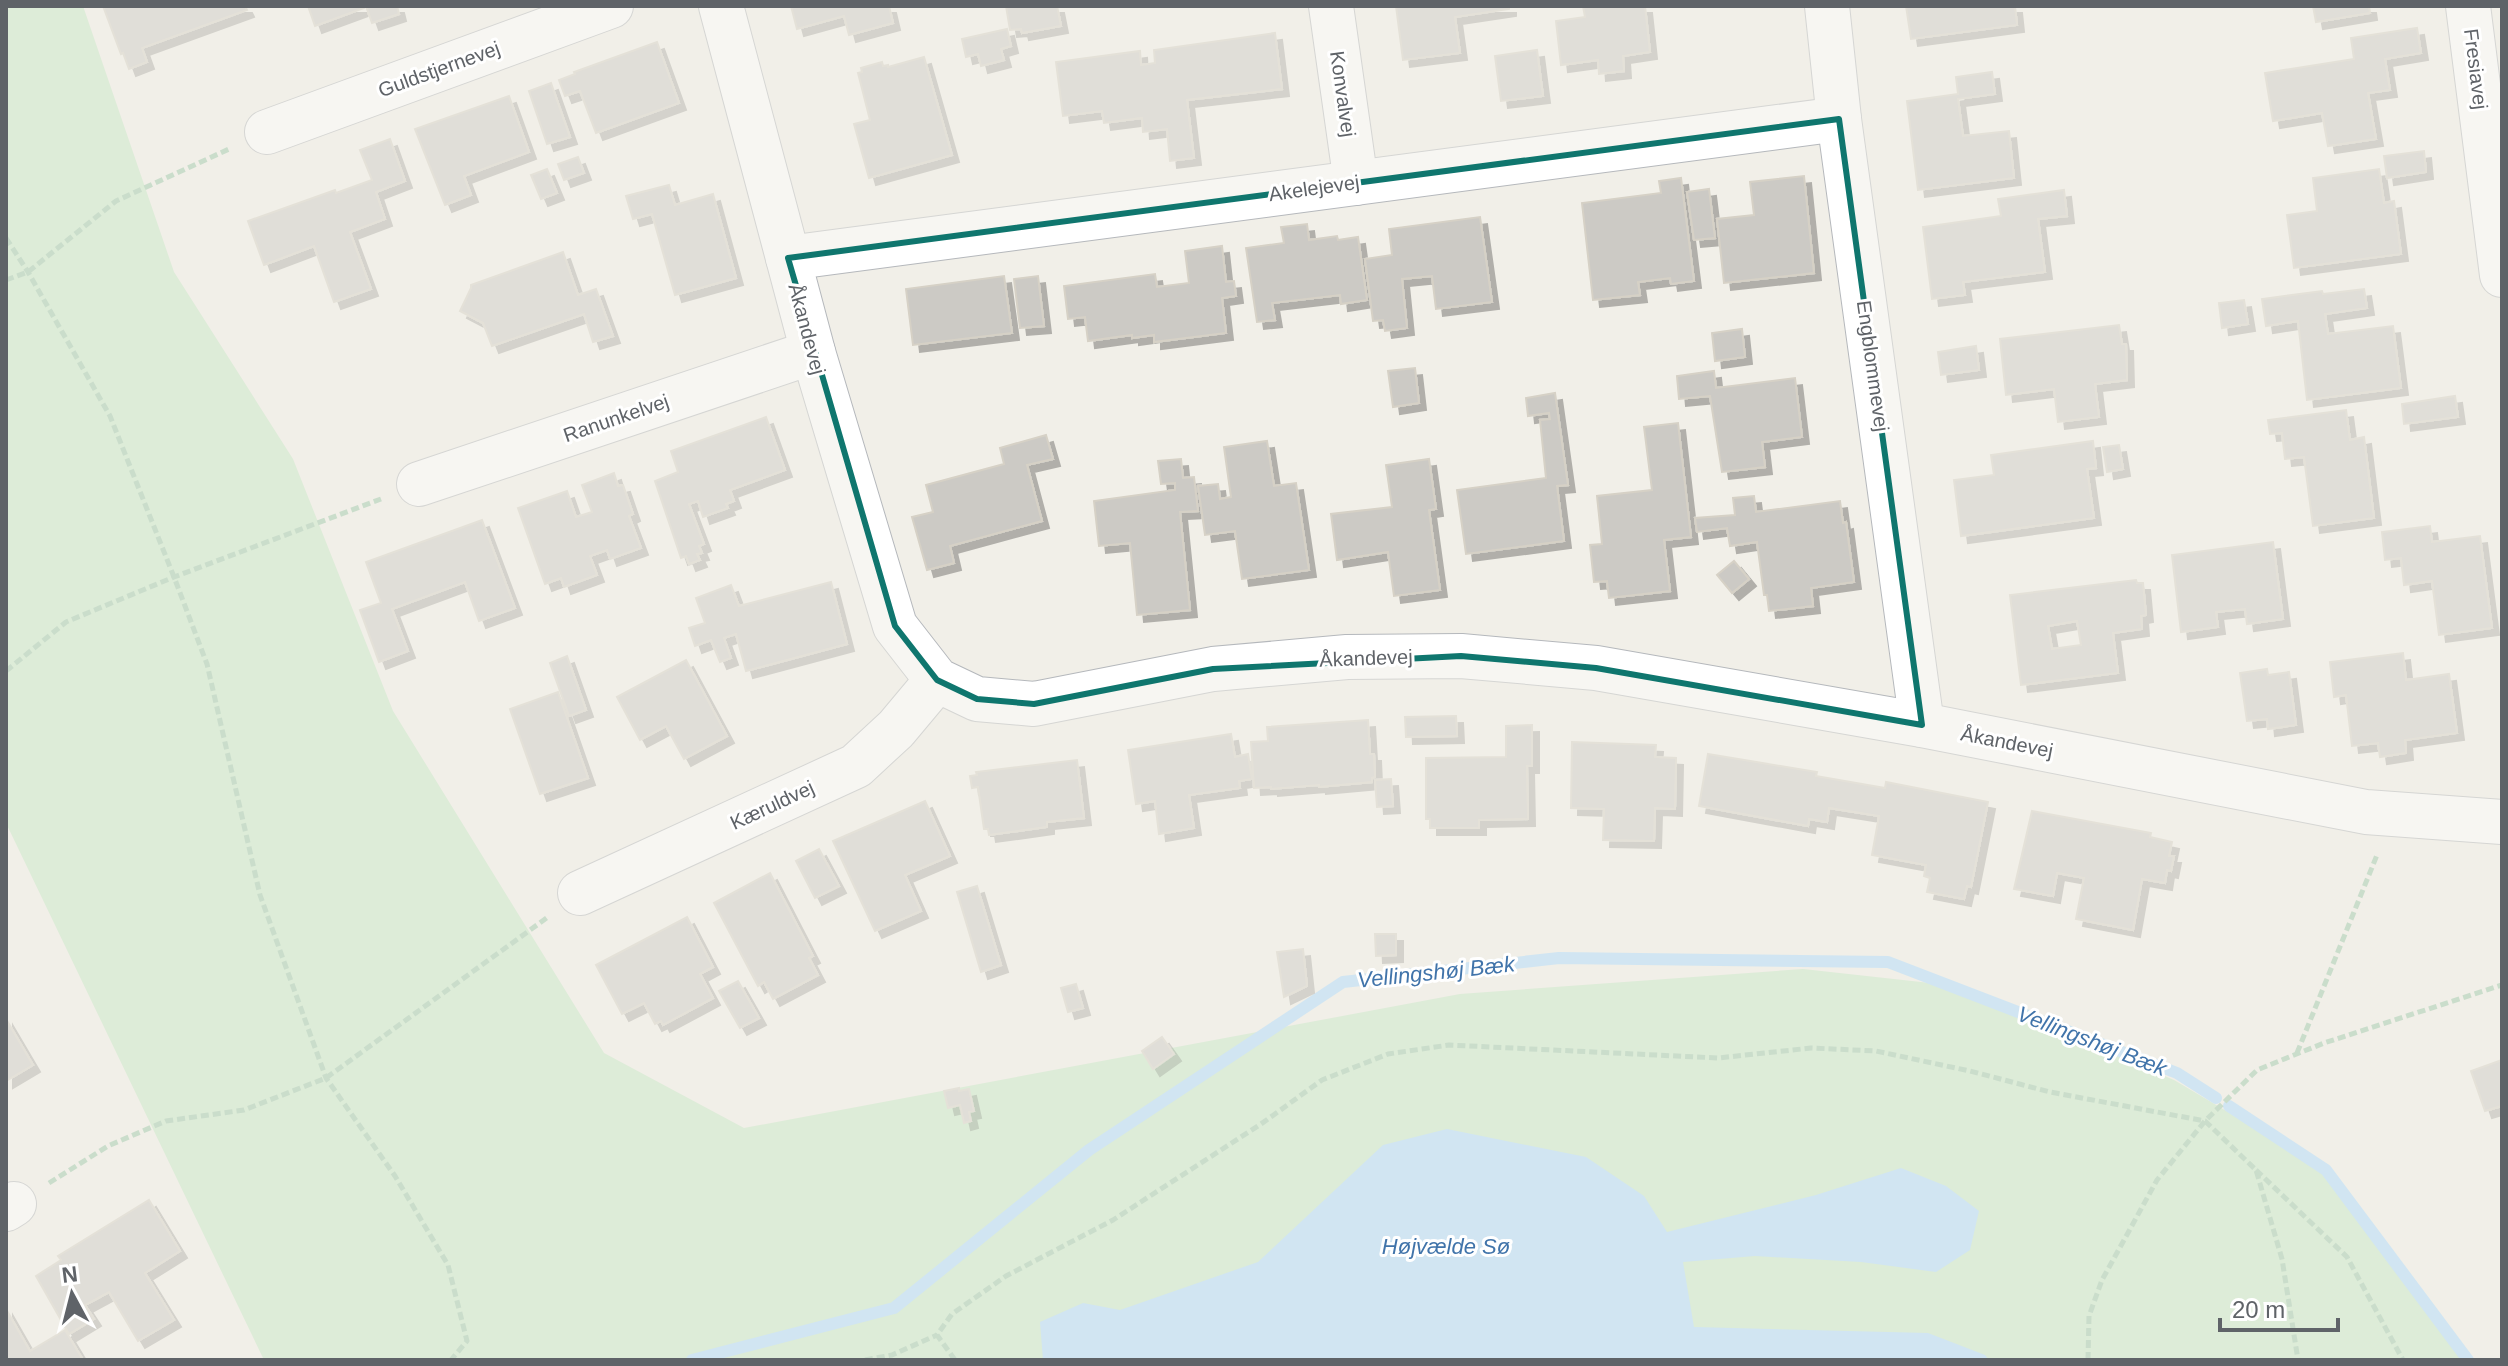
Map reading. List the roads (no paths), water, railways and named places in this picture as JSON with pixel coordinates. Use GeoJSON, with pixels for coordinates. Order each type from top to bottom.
{"type":"FeatureCollection","features":[{"type":"Feature","properties":{"kind":"street","name":"Guldstjernevej"},"geometry":{"type":"LineString","coordinates":[[267,132],[611,6]]}},
{"type":"Feature","properties":{"kind":"street","name":"Åkandevej"},"geometry":{"type":"LineString","coordinates":[[721,6],[813,352],[895,626],[937,680],[977,699],[1034,704],[1213,669],[1347,657],[1461,656],[1596,668],[1922,725],[2366,812],[2502,822]]}},
{"type":"Feature","properties":{"kind":"street","name":"Konvalvej"},"geometry":{"type":"LineString","coordinates":[[1331,6],[1356,183]]}},
{"type":"Feature","properties":{"kind":"street","name":"Engblommevej"},"geometry":{"type":"LineString","coordinates":[[1827,6],[1839,119],[1922,725]]}},
{"type":"Feature","properties":{"kind":"street","name":"Fresiavej"},"geometry":{"type":"LineString","coordinates":[[2468,6],[2502,275]]}},
{"type":"Feature","properties":{"kind":"street","name":"Akelejevej"},"geometry":{"type":"LineString","coordinates":[[788,258],[1839,119]]}},
{"type":"Feature","properties":{"kind":"street","name":"Ranunkelvej"},"geometry":{"type":"LineString","coordinates":[[419,484],[813,352]]}},
{"type":"Feature","properties":{"kind":"street","name":"Kæruldvej"},"geometry":{"type":"LineString","coordinates":[[580,893],[856,766],[896,729],[937,680]]}},
{"type":"Feature","properties":{"kind":"water","name":"Højvælde Sø"},"geometry":{"type":"Polygon","coordinates":[[[1447,1129],[1586,1157],[1644,1196],[1667,1232],[1816,1195],[1901,1168],[1946,1186],[1979,1211],[1970,1250],[1936,1272],[1861,1262],[1755,1256],[1683,1262],[1694,1327],[1928,1333],[1985,1355],[1989,1360],[1043,1360],[1040,1322],[1083,1303],[1120,1310],[1258,1262],[1383,1145],[1447,1129]]]}},
{"type":"Feature","properties":{"kind":"waterway","name":"Vellingshøj Bæk"},"geometry":{"type":"LineString","coordinates":[[692,1360],[894,1308],[1089,1150],[1343,982],[1559,958],[1888,962],[2177,1073],[2216,1098]]}},
{"type":"Feature","properties":{"kind":"waterway","name":"Vellingshøj Bæk"},"geometry":{"type":"LineString","coordinates":[[2229,1106],[2326,1170],[2468,1360]]}}]}
